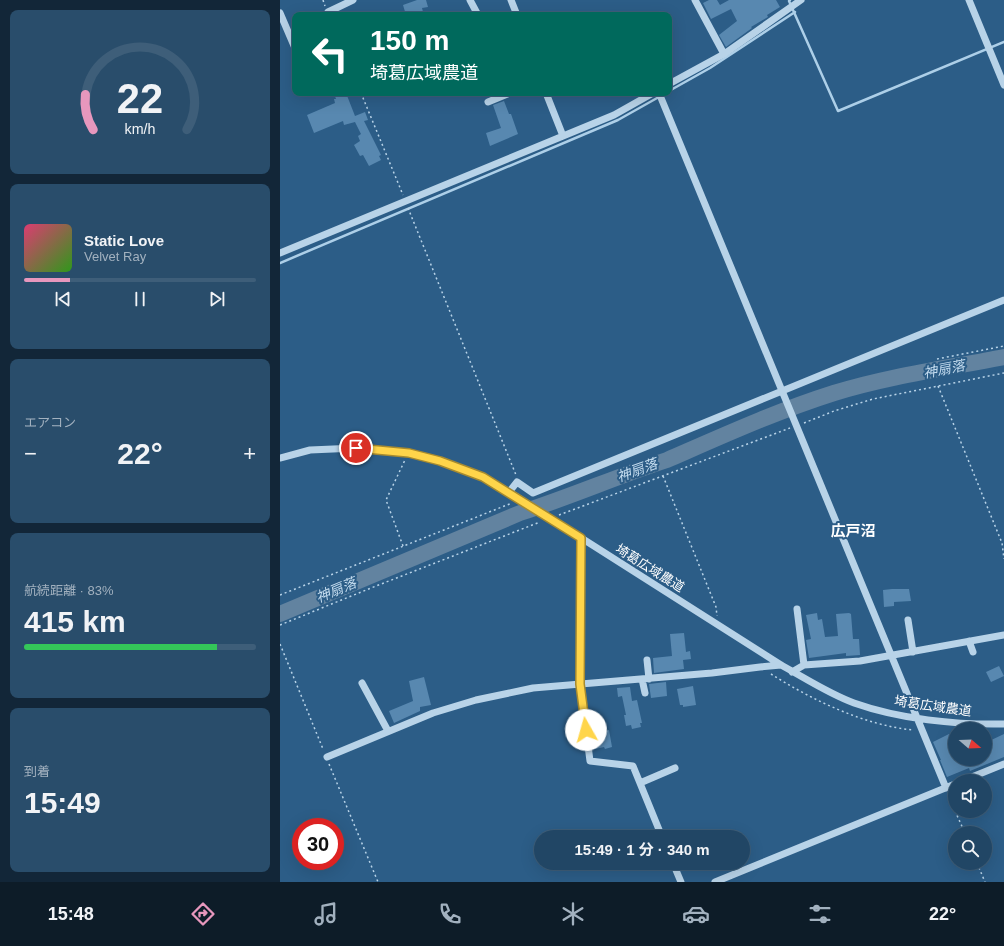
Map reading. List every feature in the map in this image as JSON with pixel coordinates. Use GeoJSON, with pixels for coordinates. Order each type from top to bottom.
{"type":"FeatureCollection","features":[{"type":"Feature","properties":{"kind":"street"},"geometry":{"type":"LineString","coordinates":[[328,12],[353,0]]}},
{"type":"Feature","properties":{"kind":"street"},"geometry":{"type":"LineString","coordinates":[[470,0],[476,12]]}},
{"type":"Feature","properties":{"kind":"street"},"geometry":{"type":"LineString","coordinates":[[511,0],[516,12]]}},
{"type":"Feature","properties":{"kind":"street"},"geometry":{"type":"LineString","coordinates":[[695,0],[724,54]]}},
{"type":"Feature","properties":{"kind":"street"},"geometry":{"type":"LineString","coordinates":[[672,82],[724,54],[801,0]]}},
{"type":"Feature","properties":{"kind":"street"},"geometry":{"type":"LineString","coordinates":[[969,0],[1004,85]]}},
{"type":"Feature","properties":{"kind":"street"},"geometry":{"type":"LineString","coordinates":[[280,12],[292,41]]}},
{"type":"Feature","properties":{"kind":"street"},"geometry":{"type":"LineString","coordinates":[[488,102],[503,96]]}},
{"type":"Feature","properties":{"kind":"street"},"geometry":{"type":"LineString","coordinates":[[547,96],[563,136]]}},
{"type":"Feature","properties":{"kind":"street"},"geometry":{"type":"LineString","coordinates":[[280,253],[614,115],[649,96]]}},
{"type":"Feature","properties":{"kind":"street"},"geometry":{"type":"LineString","coordinates":[[660,96],[890,656],[946,788],[715,882]]}},
{"type":"Feature","properties":{"kind":"street"},"geometry":{"type":"LineString","coordinates":[[509,492],[517,482],[533,493],[1004,300]]}},
{"type":"Feature","properties":{"kind":"street","name":"埼葛広域農道"},"geometry":{"type":"LineString","coordinates":[[280,458],[310,450],[356,448],[409,453],[440,461],[483,477],[509,492],[792,672],[824,689],[853,702],[881,711],[948,722],[1004,724]]}},
{"type":"Feature","properties":{"kind":"street"},"geometry":{"type":"LineString","coordinates":[[581,538],[580,684],[590,761],[633,766],[659,830]]}},
{"type":"Feature","properties":{"kind":"street"},"geometry":{"type":"LineString","coordinates":[[797,609],[804,665]]}},
{"type":"Feature","properties":{"kind":"street"},"geometry":{"type":"LineString","coordinates":[[908,620],[913,652]]}},
{"type":"Feature","properties":{"kind":"street"},"geometry":{"type":"LineString","coordinates":[[792,672],[804,665],[860,661],[1004,635]]}},
{"type":"Feature","properties":{"kind":"street"},"geometry":{"type":"LineString","coordinates":[[969,641],[973,652]]}},
{"type":"Feature","properties":{"kind":"street"},"geometry":{"type":"LineString","coordinates":[[645,693],[647,660]]}},
{"type":"Feature","properties":{"kind":"street"},"geometry":{"type":"LineString","coordinates":[[327,758],[433,713],[476,700],[533,688],[712,673],[781,665]]}},
{"type":"Feature","properties":{"kind":"street"},"geometry":{"type":"LineString","coordinates":[[362,683],[388,731]]}},
{"type":"Feature","properties":{"kind":"street"},"geometry":{"type":"LineString","coordinates":[[979,774],[1004,764]]}},
{"type":"Feature","properties":{"kind":"street"},"geometry":{"type":"LineString","coordinates":[[640,783],[674,768]]}},
{"type":"Feature","properties":{"kind":"street"},"geometry":{"type":"LineString","coordinates":[[676,870],[681,882]]}},
{"type":"Feature","properties":{"kind":"path"},"geometry":{"type":"LineString","coordinates":[[362,96],[516,472],[517,482]]}},
{"type":"Feature","properties":{"kind":"path"},"geometry":{"type":"LineString","coordinates":[[937,359],[1004,346]]}},
{"type":"Feature","properties":{"kind":"path"},"geometry":{"type":"LineString","coordinates":[[280,625],[371,588],[552,520],[559,515],[834,411],[873,399],[1004,373]]}},
{"type":"Feature","properties":{"kind":"path"},"geometry":{"type":"LineString","coordinates":[[938,386],[1002,543],[1004,559]]}},
{"type":"Feature","properties":{"kind":"path"},"geometry":{"type":"LineString","coordinates":[[403,546],[386,500],[409,453]]}},
{"type":"Feature","properties":{"kind":"path"},"geometry":{"type":"LineString","coordinates":[[663,476],[716,607],[719,626]]}},
{"type":"Feature","properties":{"kind":"path"},"geometry":{"type":"LineString","coordinates":[[280,595],[521,500]]}},
{"type":"Feature","properties":{"kind":"path"},"geometry":{"type":"LineString","coordinates":[[946,788],[948,793]]}},
{"type":"Feature","properties":{"kind":"path"},"geometry":{"type":"LineString","coordinates":[[980,870],[985,882]]}},
{"type":"Feature","properties":{"kind":"building"},"geometry":{"type":"Polygon","coordinates":[[[417,0],[426,0],[428,7],[422,8],[423,12],[405,12],[403,5],[417,0]]]}},
{"type":"Feature","properties":{"kind":"building"},"geometry":{"type":"Polygon","coordinates":[[[709,0],[717,0],[720,5],[729,0],[776,0],[780,7],[767,15],[768,17],[751,27],[752,28],[726,47],[719,35],[737,21],[731,9],[711,19],[703,3],[709,0]]]}},
{"type":"Feature","properties":{"kind":"building"},"geometry":{"type":"Polygon","coordinates":[[[335,96],[347,96],[355,116],[365,112],[368,120],[364,121],[381,155],[379,156],[381,160],[369,166],[363,155],[360,156],[354,145],[360,141],[358,136],[361,134],[355,122],[344,125],[343,121],[314,133],[307,115],[335,103],[334,99],[336,99],[335,96]]]}},
{"type":"Feature","properties":{"kind":"building"},"geometry":{"type":"Polygon","coordinates":[[[504,101],[509,114],[511,114],[518,134],[490,146],[486,133],[501,128],[493,105],[504,101]]]}},
{"type":"Feature","properties":{"kind":"building"},"geometry":{"type":"Polygon","coordinates":[[[909,589],[911,601],[894,602],[894,606],[884,607],[883,590],[909,589]]]}},
{"type":"Feature","properties":{"kind":"building"},"geometry":{"type":"Polygon","coordinates":[[[817,613],[818,620],[822,619],[825,637],[838,636],[836,614],[851,614],[853,639],[859,639],[860,655],[846,656],[846,653],[809,658],[806,640],[811,639],[806,615],[817,613]]]}},
{"type":"Feature","properties":{"kind":"building"},"geometry":{"type":"Polygon","coordinates":[[[684,633],[686,652],[690,651],[691,659],[683,660],[684,669],[654,673],[653,658],[672,656],[670,634],[684,633]]]}},
{"type":"Feature","properties":{"kind":"building"},"geometry":{"type":"Polygon","coordinates":[[[999,666],[1004,676],[991,682],[986,672],[999,666]]]}},
{"type":"Feature","properties":{"kind":"building"},"geometry":{"type":"Polygon","coordinates":[[[424,677],[431,705],[420,707],[420,711],[394,723],[389,711],[413,701],[409,681],[424,677]]]}},
{"type":"Feature","properties":{"kind":"building"},"geometry":{"type":"Polygon","coordinates":[[[666,682],[667,696],[651,698],[649,684],[666,682]]]}},
{"type":"Feature","properties":{"kind":"building"},"geometry":{"type":"Polygon","coordinates":[[[693,686],[696,705],[683,707],[683,705],[680,705],[677,689],[693,686]]]}},
{"type":"Feature","properties":{"kind":"building"},"geometry":{"type":"Polygon","coordinates":[[[630,687],[632,701],[637,700],[642,723],[640,723],[641,727],[632,729],[631,725],[626,726],[624,715],[626,715],[622,696],[618,697],[617,688],[630,687]]]}},
{"type":"Feature","properties":{"kind":"building"},"geometry":{"type":"Polygon","coordinates":[[[609,730],[612,747],[595,749],[591,734],[609,730]]]}},
{"type":"Feature","properties":{"kind":"building"},"geometry":{"type":"Polygon","coordinates":[[[948,734],[948,766],[982,766],[970,771],[969,768],[954,774],[948,774],[947,777],[933,742],[948,734]]]}},
{"type":"Feature","properties":{"kind":"building"},"geometry":{"type":"Polygon","coordinates":[[[1004,734],[1004,757],[992,762],[992,740],[1004,734]]]}},
{"type":"Feature","properties":{"kind":"waterway"},"geometry":{"type":"LineString","coordinates":[[790,0],[789,1],[838,111],[1004,42]]}},
{"type":"Feature","properties":{"kind":"waterway"},"geometry":{"type":"LineString","coordinates":[[672,89],[710,68],[795,12]]}},
{"type":"Feature","properties":{"kind":"waterway"},"geometry":{"type":"LineString","coordinates":[[280,263],[618,120],[661,96]]}},
{"type":"Feature","properties":{"kind":"waterway","name":"神扇落"},"geometry":{"type":"LineString","coordinates":[[280,614],[520,513],[667,460],[750,424],[813,400],[876,382],[1004,357]]}},
{"type":"Feature","properties":{"kind":"district","name":"広戸沼"},"geometry":{"type":"Point","coordinates":[853,530]}},
{"type":"Feature","properties":{"kind":"route"},"geometry":{"type":"LineString","coordinates":[[356,448],[409,453],[440,461],[483,477],[581,538],[580,684],[586,730]]}}]}
